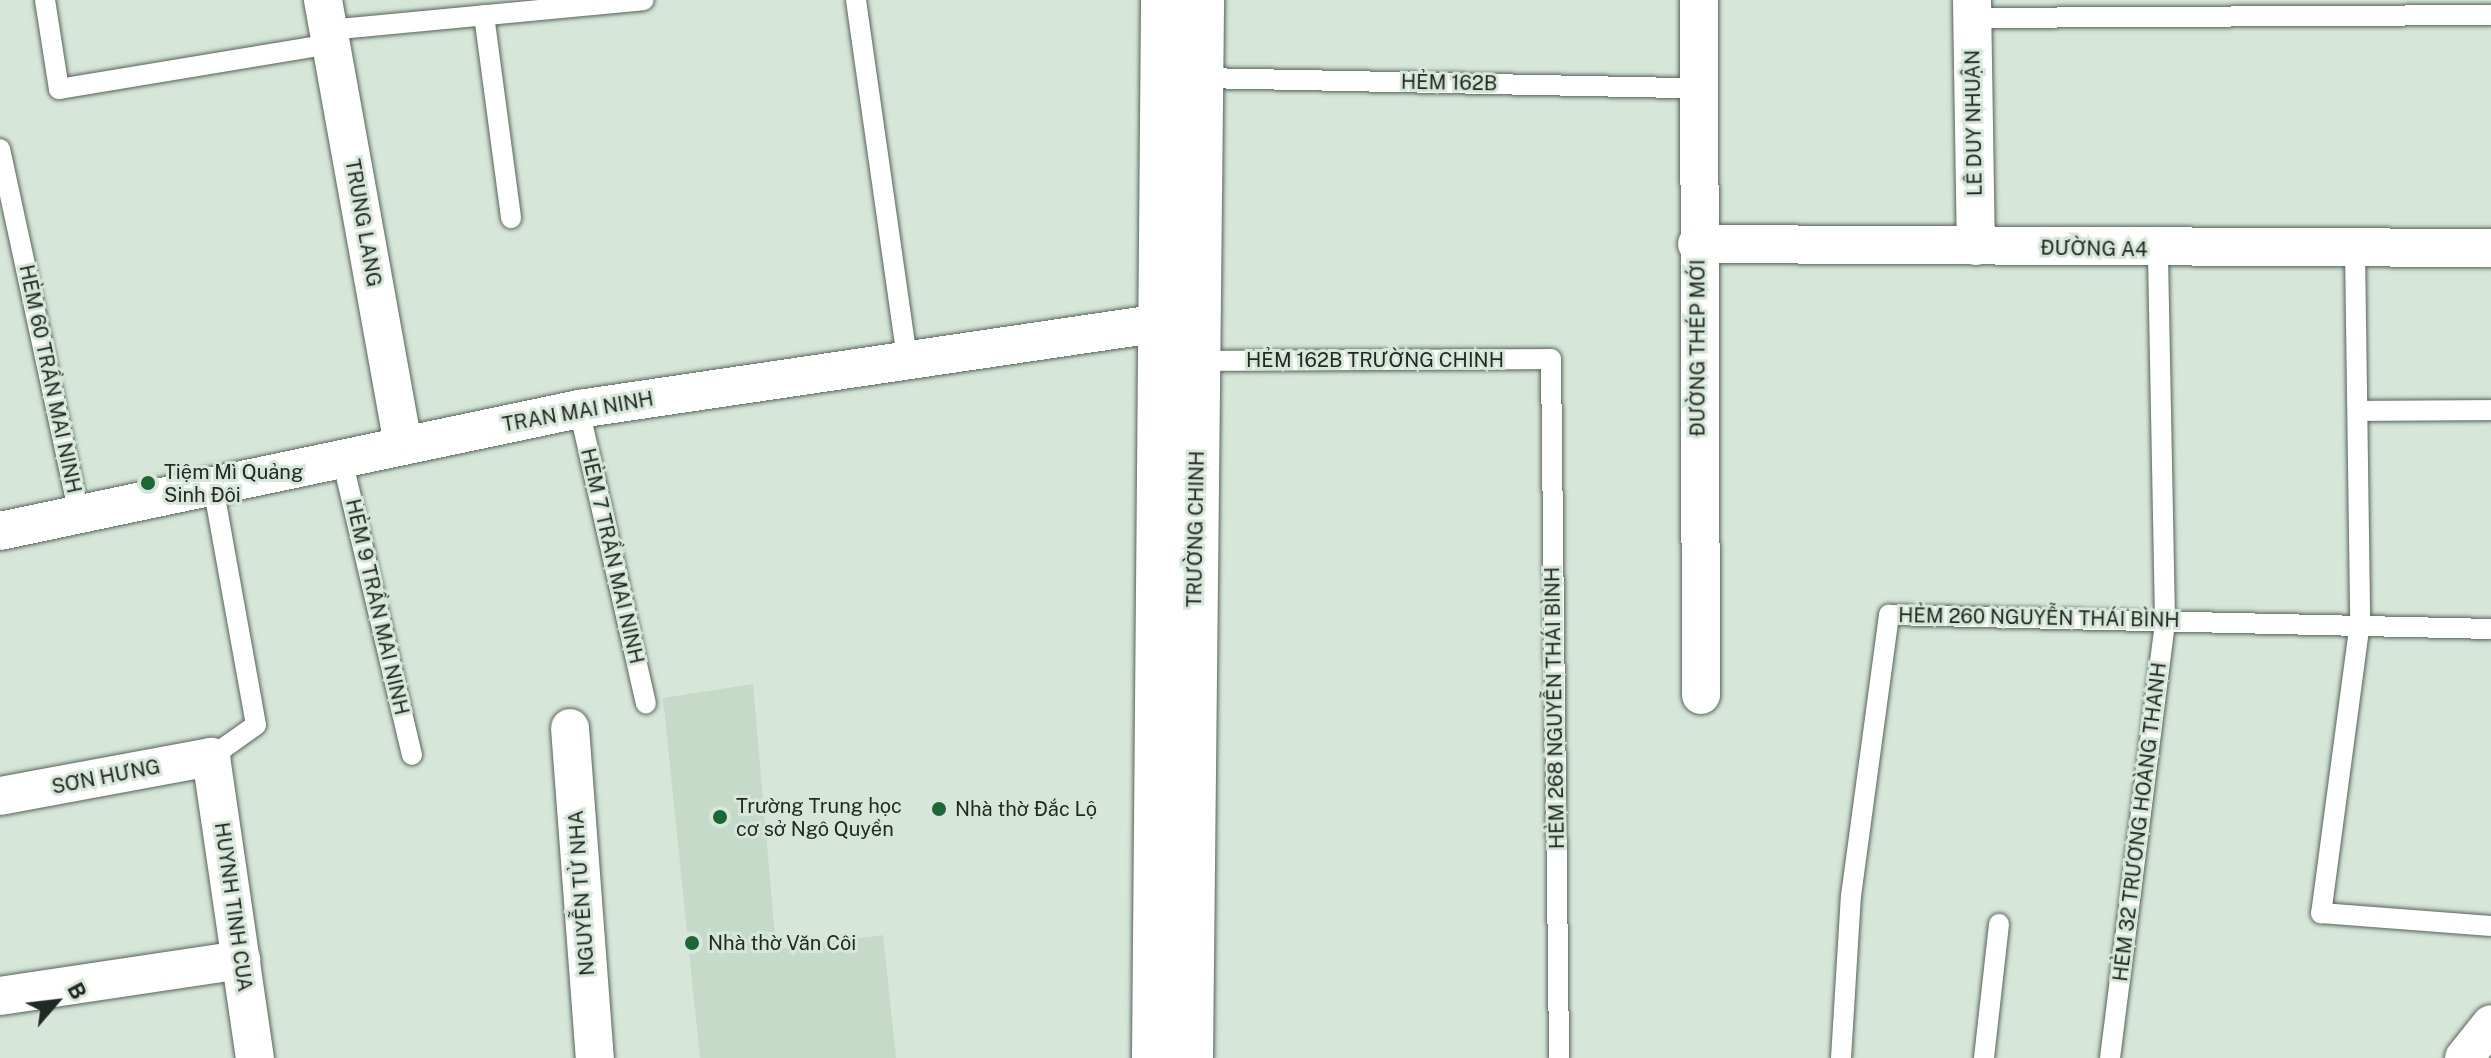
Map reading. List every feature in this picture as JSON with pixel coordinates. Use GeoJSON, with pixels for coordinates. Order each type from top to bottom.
{"type":"FeatureCollection","features":[{"type":"Feature","properties":{"kind":"main road","name":"TRƯỜNG CHINH"},"geometry":{"type":"LineString","coordinates":[[1154,1058],[1163,0]]}},
{"type":"Feature","properties":{"kind":"main road","name":"TRƯỜNG CHINH"},"geometry":{"type":"LineString","coordinates":[[1191,1058],[1202,0]]}},
{"type":"Feature","properties":{"kind":"street","name":"ĐƯỜNG THÉP MỚI"},"geometry":{"type":"LineString","coordinates":[[1699,0],[1697,244],[1701,695]]}},
{"type":"Feature","properties":{"kind":"street","name":"LÊ DUY NHUẬN"},"geometry":{"type":"LineString","coordinates":[[1972,9],[1976,246]]}},
{"type":"Feature","properties":{"kind":"street","name":"TRUNG LANG"},"geometry":{"type":"LineString","coordinates":[[327,25],[403,446]]}},
{"type":"Feature","properties":{"kind":"street","name":"ĐƯỜNG A4"},"geometry":{"type":"LineString","coordinates":[[1697,244],[2158,250],[2491,248]]}},
{"type":"Feature","properties":{"kind":"street","name":"TRAN MAI NINH"},"geometry":{"type":"LineString","coordinates":[[0,531],[579,409],[1161,323]]}},
{"type":"Feature","properties":{"kind":"street","name":"NGUYỄN TỬ NHA"},"geometry":{"type":"LineString","coordinates":[[570,728],[595,1058]]}},
{"type":"Feature","properties":{"kind":"street","name":"SƠN HƯNG"},"geometry":{"type":"LineString","coordinates":[[0,796],[211,757]]}},
{"type":"Feature","properties":{"kind":"street","name":"HUYNH TINH CUA"},"geometry":{"type":"LineString","coordinates":[[211,757],[255,1058]]}},
{"type":"Feature","properties":{"kind":"street"},"geometry":{"type":"LineString","coordinates":[[0,996],[241,960]]}},
{"type":"Feature","properties":{"kind":"lane"},"geometry":{"type":"LineString","coordinates":[[45,0],[59,89],[327,25],[644,0]]}},
{"type":"Feature","properties":{"kind":"lane"},"geometry":{"type":"LineString","coordinates":[[856,0],[907,359]]}},
{"type":"Feature","properties":{"kind":"lane"},"geometry":{"type":"LineString","coordinates":[[1972,9],[2491,15]]}},
{"type":"Feature","properties":{"kind":"lane"},"geometry":{"type":"LineString","coordinates":[[484,15],[511,218]]}},
{"type":"Feature","properties":{"kind":"lane","name":"HẺM 162B"},"geometry":{"type":"LineString","coordinates":[[1202,78],[1697,88]]}},
{"type":"Feature","properties":{"kind":"lane","name":"HẺM 60 TRẦN MAI NINH"},"geometry":{"type":"LineString","coordinates":[[0,149],[79,514]]}},
{"type":"Feature","properties":{"kind":"lane"},"geometry":{"type":"LineString","coordinates":[[2355,249],[2360,622],[2321,913],[2491,926]]}},
{"type":"Feature","properties":{"kind":"lane","name":"HẺM 32 TRƯƠNG HOÀNG THANH"},"geometry":{"type":"LineString","coordinates":[[2110,1058],[2165,620],[2158,250]]}},
{"type":"Feature","properties":{"kind":"lane","name":"HẺM 162B TRƯỜNG CHINH"},"geometry":{"type":"LineString","coordinates":[[1198,361],[1551,359]]}},
{"type":"Feature","properties":{"kind":"lane","name":"HẺM 268 NGUYỄN THÁI BÌNH"},"geometry":{"type":"LineString","coordinates":[[1551,359],[1559,1058]]}},
{"type":"Feature","properties":{"kind":"lane","name":"HẺM 7 TRẦN MAI NINH"},"geometry":{"type":"LineString","coordinates":[[579,409],[646,703]]}},
{"type":"Feature","properties":{"kind":"lane"},"geometry":{"type":"LineString","coordinates":[[2358,411],[2491,410]]}},
{"type":"Feature","properties":{"kind":"lane","name":"HẺM 9 TRẦN MAI NINH"},"geometry":{"type":"LineString","coordinates":[[342,459],[412,755]]}},
{"type":"Feature","properties":{"kind":"lane"},"geometry":{"type":"LineString","coordinates":[[211,757],[256,725],[213,486]]}},
{"type":"Feature","properties":{"kind":"lane","name":"HẺM 260 NGUYỄN THÁI BÌNH"},"geometry":{"type":"LineString","coordinates":[[1841,1058],[1851,896],[1889,615],[2360,622],[2491,629]]}},
{"type":"Feature","properties":{"kind":"lane"},"geometry":{"type":"LineString","coordinates":[[1984,1058],[1999,924]]}},
{"type":"Feature","properties":{"kind":"shaded area","name":"Trường Trung học cơ sở Ngô Quyền"},"geometry":{"type":"Polygon","coordinates":[[[753,684],[776,949],[883,935],[896,1058],[700,1058],[663,698],[753,684]]]}},
{"type":"Feature","properties":{"kind":"place","name":"Tiệm Mì Quảng Sinh Đôi"},"geometry":{"type":"Point","coordinates":[148,483]}},
{"type":"Feature","properties":{"kind":"place","name":"Nhà thờ Đắc Lộ"},"geometry":{"type":"Point","coordinates":[939,809]}},
{"type":"Feature","properties":{"kind":"place","name":"Trường Trung học cơ sở Ngô Quyền"},"geometry":{"type":"Point","coordinates":[720,817]}},
{"type":"Feature","properties":{"kind":"place","name":"Nhà thờ Văn Côi"},"geometry":{"type":"Point","coordinates":[692,943]}}]}
